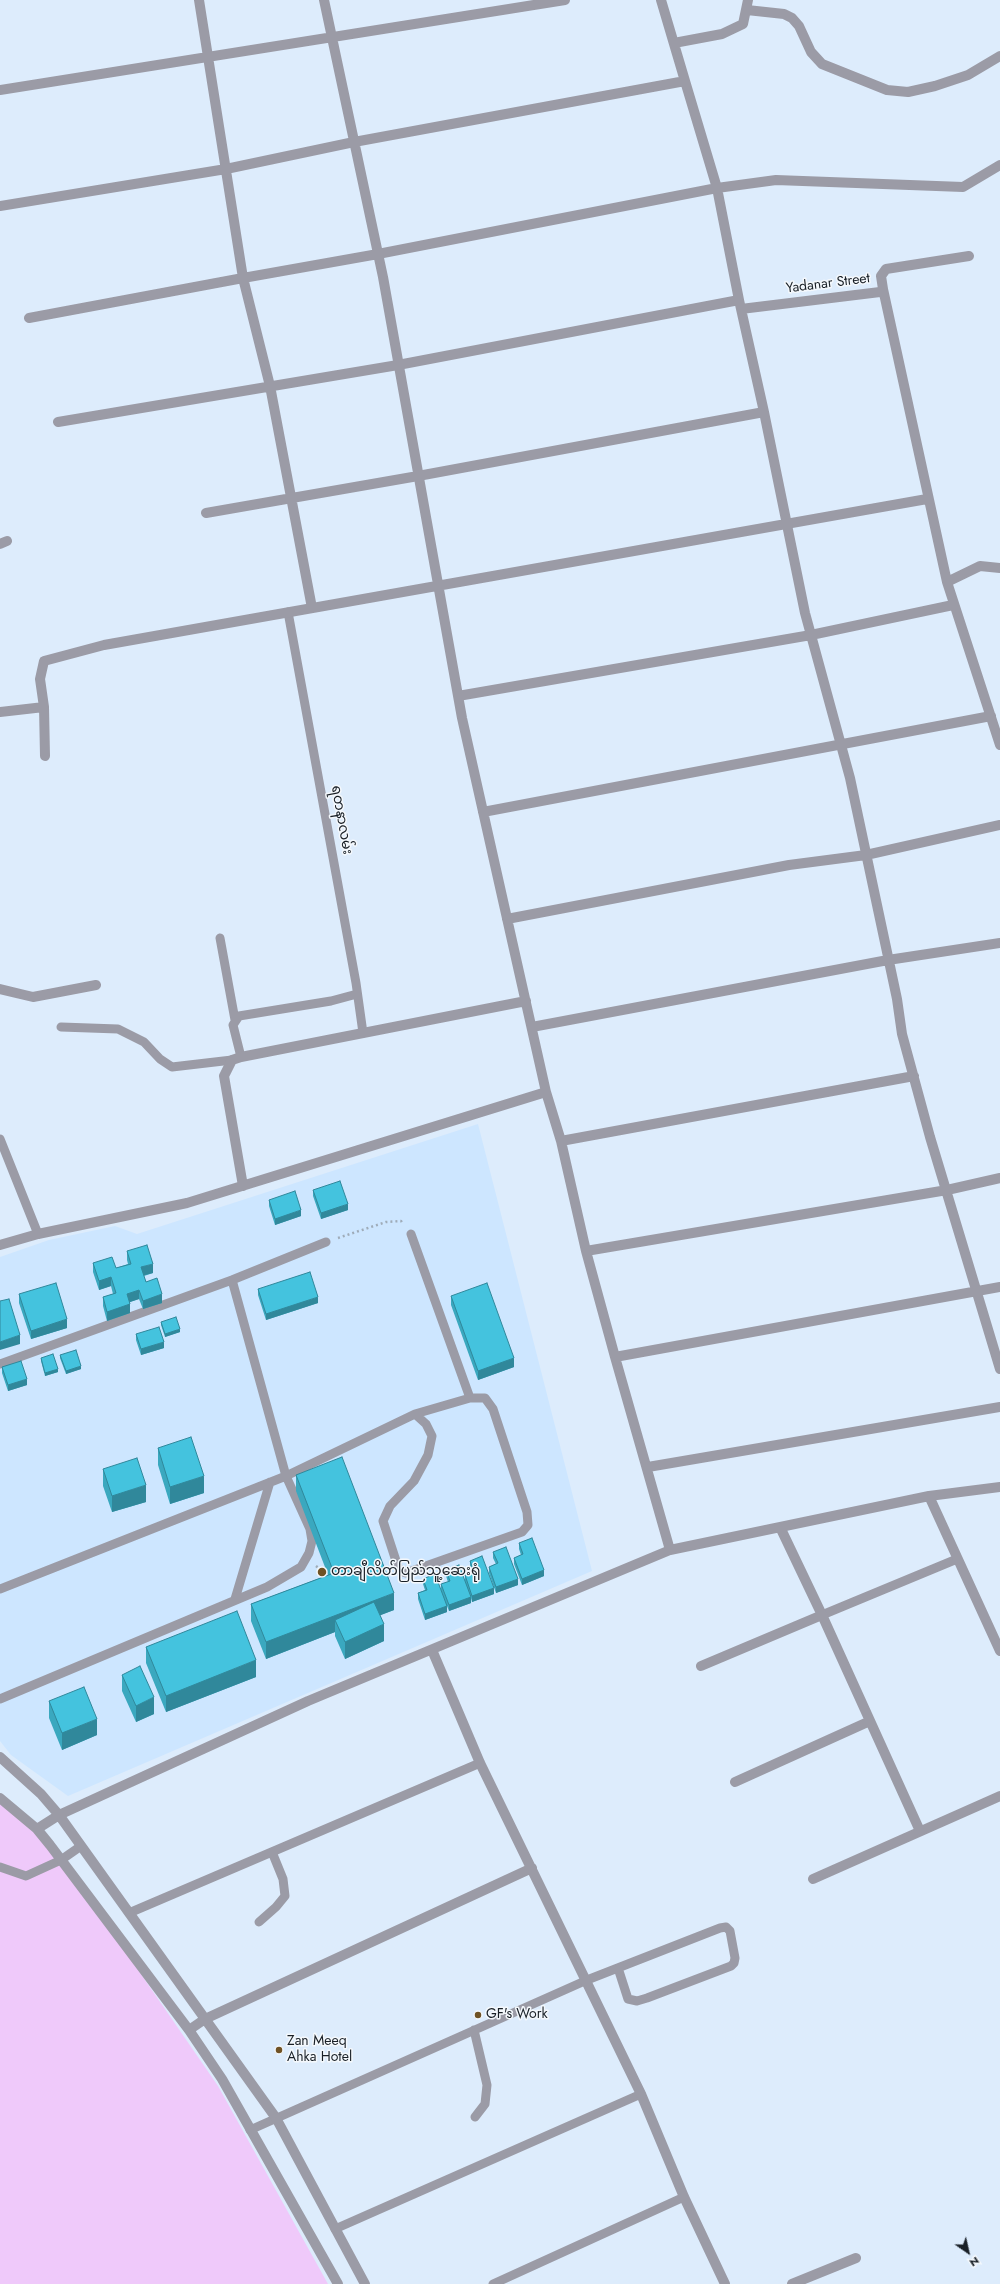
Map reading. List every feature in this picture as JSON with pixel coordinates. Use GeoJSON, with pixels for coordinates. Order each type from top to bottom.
{"type":"FeatureCollection","features":[{"type":"Feature","properties":{"kind":"street"},"geometry":{"type":"LineString","coordinates":[[198,0],[243,278],[270,386],[293,499],[312,608]]}},
{"type":"Feature","properties":{"kind":"street"},"geometry":{"type":"LineString","coordinates":[[324,0],[378,254],[418,476],[440,586],[458,696],[483,812],[546,1092],[561,1141],[586,1251],[648,1467],[670,1550]]}},
{"type":"Feature","properties":{"kind":"street"},"geometry":{"type":"LineString","coordinates":[[0,90],[565,0]]}},
{"type":"Feature","properties":{"kind":"street"},"geometry":{"type":"LineString","coordinates":[[661,0],[717,188],[740,305],[811,635],[841,744],[897,999],[902,1034],[930,1137],[947,1190],[975,1291],[1000,1369]]}},
{"type":"Feature","properties":{"kind":"street"},"geometry":{"type":"LineString","coordinates":[[674,43],[722,34],[743,24],[748,5],[784,14],[792,18],[798,26],[811,52],[822,64],[887,90],[908,92],[935,86],[968,75],[1000,56]]}},
{"type":"Feature","properties":{"kind":"street"},"geometry":{"type":"LineString","coordinates":[[0,206],[226,169],[354,142],[685,81]]}},
{"type":"Feature","properties":{"kind":"street"},"geometry":{"type":"LineString","coordinates":[[28,318],[378,254],[717,188],[776,180],[963,187],[1000,165]]}},
{"type":"Feature","properties":{"kind":"street","name":"Yadanar Street"},"geometry":{"type":"LineString","coordinates":[[58,422],[740,305],[880,292],[883,289],[881,276],[886,269],[969,256]]}},
{"type":"Feature","properties":{"kind":"street"},"geometry":{"type":"LineString","coordinates":[[883,289],[904,378],[927,498],[947,582],[953,605],[1000,745]]}},
{"type":"Feature","properties":{"kind":"street"},"geometry":{"type":"LineString","coordinates":[[206,513],[293,499],[764,412]]}},
{"type":"Feature","properties":{"kind":"street"},"geometry":{"type":"LineString","coordinates":[[45,756],[44,707],[40,679],[44,661],[104,645],[927,498]]}},
{"type":"Feature","properties":{"kind":"street"},"geometry":{"type":"LineString","coordinates":[[947,582],[980,566],[1000,568]]}},
{"type":"Feature","properties":{"kind":"street"},"geometry":{"type":"LineString","coordinates":[[458,696],[811,635],[953,605]]}},
{"type":"Feature","properties":{"kind":"street"},"geometry":{"type":"LineString","coordinates":[[0,712],[44,707]]}},
{"type":"Feature","properties":{"kind":"street"},"geometry":{"type":"LineString","coordinates":[[483,812],[991,716]]}},
{"type":"Feature","properties":{"kind":"street"},"geometry":{"type":"LineString","coordinates":[[507,919],[789,865],[866,855],[1000,825]]}},
{"type":"Feature","properties":{"kind":"street"},"geometry":{"type":"LineString","coordinates":[[532,1027],[888,960],[1000,943]]}},
{"type":"Feature","properties":{"kind":"street"},"geometry":{"type":"LineString","coordinates":[[0,989],[33,998],[96,985]]}},
{"type":"Feature","properties":{"kind":"street"},"geometry":{"type":"LineString","coordinates":[[243,1186],[224,1076],[236,1059],[526,1001]]}},
{"type":"Feature","properties":{"kind":"street"},"geometry":{"type":"LineString","coordinates":[[561,1141],[914,1076]]}},
{"type":"Feature","properties":{"kind":"street"},"geometry":{"type":"LineString","coordinates":[[0,1245],[38,1234],[187,1203],[546,1092]]}},
{"type":"Feature","properties":{"kind":"street"},"geometry":{"type":"LineString","coordinates":[[586,1251],[947,1190],[1000,1178]]}},
{"type":"Feature","properties":{"kind":"street"},"geometry":{"type":"LineString","coordinates":[[615,1356],[1000,1287]]}},
{"type":"Feature","properties":{"kind":"street"},"geometry":{"type":"LineString","coordinates":[[648,1467],[1000,1407]]}},
{"type":"Feature","properties":{"kind":"street"},"geometry":{"type":"LineString","coordinates":[[37,1829],[59,1815],[308,1701],[670,1550],[929,1496],[1000,1487]]}},
{"type":"Feature","properties":{"kind":"street"},"geometry":{"type":"LineString","coordinates":[[929,1496],[1000,1651]]}},
{"type":"Feature","properties":{"kind":"street"},"geometry":{"type":"LineString","coordinates":[[780,1527],[822,1615],[920,1831]]}},
{"type":"Feature","properties":{"kind":"street"},"geometry":{"type":"LineString","coordinates":[[702,1666],[822,1615]]}},
{"type":"Feature","properties":{"kind":"street"},"geometry":{"type":"LineString","coordinates":[[432,1650],[480,1762],[641,2094],[684,2197],[725,2284]]}},
{"type":"Feature","properties":{"kind":"street"},"geometry":{"type":"LineString","coordinates":[[735,1782],[870,1721]]}},
{"type":"Feature","properties":{"kind":"street"},"geometry":{"type":"LineString","coordinates":[[0,1757],[41,1794],[59,1815],[276,2118],[365,2284]]}},
{"type":"Feature","properties":{"kind":"street"},"geometry":{"type":"LineString","coordinates":[[813,1879],[1000,1796]]}},
{"type":"Feature","properties":{"kind":"street"},"geometry":{"type":"LineString","coordinates":[[0,1798],[37,1829],[188,2030],[222,2079],[338,2284]]}},
{"type":"Feature","properties":{"kind":"street"},"geometry":{"type":"LineString","coordinates":[[188,2030],[205,2019],[532,1868]]}},
{"type":"Feature","properties":{"kind":"street"},"geometry":{"type":"LineString","coordinates":[[792,2284],[856,2258]]}},
{"type":"Feature","properties":{"kind":"lane","name":"ရတနာလမ်း"},"geometry":{"type":"LineString","coordinates":[[288,612],[363,1033]]}},
{"type":"Feature","properties":{"kind":"lane"},"geometry":{"type":"LineString","coordinates":[[220,938],[235,1020]]}},
{"type":"Feature","properties":{"kind":"lane"},"geometry":{"type":"LineString","coordinates":[[61,1027],[118,1029],[144,1042],[160,1059],[172,1067],[236,1059],[233,1025],[239,1016],[331,1001],[357,994]]}},
{"type":"Feature","properties":{"kind":"lane"},"geometry":{"type":"LineString","coordinates":[[0,1139],[38,1234]]}},
{"type":"Feature","properties":{"kind":"lane"},"geometry":{"type":"LineString","coordinates":[[411,1234],[470,1398]]}},
{"type":"Feature","properties":{"kind":"lane"},"geometry":{"type":"LineString","coordinates":[[0,1364],[232,1280],[326,1242]]}},
{"type":"Feature","properties":{"kind":"lane"},"geometry":{"type":"LineString","coordinates":[[0,1698],[235,1599],[267,1587],[301,1567],[310,1553],[312,1541],[310,1529],[286,1476],[232,1280]]}},
{"type":"Feature","properties":{"kind":"lane"},"geometry":{"type":"LineString","coordinates":[[0,1589],[286,1476],[415,1414],[470,1398],[485,1398],[493,1409],[527,1512],[528,1525],[522,1532],[406,1573],[399,1570],[383,1521],[390,1506],[414,1481],[428,1455],[432,1436],[426,1424],[415,1414]]}},
{"type":"Feature","properties":{"kind":"lane"},"geometry":{"type":"LineString","coordinates":[[235,1599],[270,1482]]}},
{"type":"Feature","properties":{"kind":"lane"},"geometry":{"type":"LineString","coordinates":[[822,1615],[957,1559]]}},
{"type":"Feature","properties":{"kind":"lane"},"geometry":{"type":"LineString","coordinates":[[129,1913],[480,1762]]}},
{"type":"Feature","properties":{"kind":"lane"},"geometry":{"type":"LineString","coordinates":[[0,1867],[26,1876],[61,1860],[81,1846]]}},
{"type":"Feature","properties":{"kind":"lane"},"geometry":{"type":"LineString","coordinates":[[259,1922],[276,1907],[285,1896],[283,1879],[272,1852]]}},
{"type":"Feature","properties":{"kind":"lane"},"geometry":{"type":"LineString","coordinates":[[250,2130],[587,1980],[720,1928],[726,1927],[730,1932],[735,1958],[734,1963],[731,1966],[647,1998],[637,2001],[628,1999],[618,1968]]}},
{"type":"Feature","properties":{"kind":"lane"},"geometry":{"type":"LineString","coordinates":[[474,2030],[487,2085],[485,2104],[475,2117]]}},
{"type":"Feature","properties":{"kind":"lane"},"geometry":{"type":"LineString","coordinates":[[336,2229],[641,2094]]}},
{"type":"Feature","properties":{"kind":"lane"},"geometry":{"type":"LineString","coordinates":[[492,2284],[684,2197]]}},
{"type":"Feature","properties":{"kind":"path"},"geometry":{"type":"LineString","coordinates":[[326,1242],[386,1222],[401,1221],[411,1234]]}},
{"type":"Feature","properties":{"kind":"shaded area"},"geometry":{"type":"Polygon","coordinates":[[[478,1124],[592,1571],[68,1796],[11,1755],[0,1741],[0,1257],[49,1240],[115,1226],[137,1234],[478,1124]]]}},
{"type":"Feature","properties":{"kind":"shaded area"},"geometry":{"type":"Polygon","coordinates":[[[0,1794],[72,1874],[218,2086],[328,2284],[0,2284],[0,1794]]]}},
{"type":"Feature","properties":{"kind":"building"},"geometry":{"type":"Polygon","coordinates":[[[340,1181],[348,1204],[321,1213],[313,1190],[340,1181]]]}},
{"type":"Feature","properties":{"kind":"building"},"geometry":{"type":"Polygon","coordinates":[[[295,1191],[301,1210],[275,1219],[269,1200],[295,1191]]]}},
{"type":"Feature","properties":{"kind":"building"},"geometry":{"type":"Polygon","coordinates":[[[147,1245],[153,1264],[141,1267],[146,1282],[157,1278],[162,1294],[143,1301],[139,1290],[127,1294],[130,1304],[107,1312],[103,1297],[116,1293],[111,1277],[99,1281],[93,1263],[112,1257],[116,1268],[131,1264],[127,1251],[147,1245]]]}},
{"type":"Feature","properties":{"kind":"building"},"geometry":{"type":"Polygon","coordinates":[[[310,1272],[318,1297],[266,1314],[258,1289],[310,1272]]]}},
{"type":"Feature","properties":{"kind":"building"},"geometry":{"type":"Polygon","coordinates":[[[56,1283],[67,1319],[31,1331],[19,1294],[56,1283]]]}},
{"type":"Feature","properties":{"kind":"building"},"geometry":{"type":"Polygon","coordinates":[[[487,1283],[514,1358],[478,1371],[451,1296],[487,1283]]]}},
{"type":"Feature","properties":{"kind":"building"},"geometry":{"type":"Polygon","coordinates":[[[9,1299],[20,1335],[0,1342],[0,1301],[9,1299]]]}},
{"type":"Feature","properties":{"kind":"building"},"geometry":{"type":"Polygon","coordinates":[[[176,1317],[180,1329],[165,1334],[161,1322],[176,1317]]]}},
{"type":"Feature","properties":{"kind":"building"},"geometry":{"type":"Polygon","coordinates":[[[159,1327],[164,1342],[141,1349],[136,1334],[159,1327]]]}},
{"type":"Feature","properties":{"kind":"building"},"geometry":{"type":"Polygon","coordinates":[[[76,1350],[81,1366],[66,1371],[60,1355],[76,1350]]]}},
{"type":"Feature","properties":{"kind":"building"},"geometry":{"type":"Polygon","coordinates":[[[53,1354],[58,1369],[45,1373],[41,1358],[53,1354]]]}},
{"type":"Feature","properties":{"kind":"building"},"geometry":{"type":"Polygon","coordinates":[[[21,1361],[27,1379],[8,1385],[2,1367],[21,1361]]]}},
{"type":"Feature","properties":{"kind":"building"},"geometry":{"type":"Polygon","coordinates":[[[191,1437],[204,1476],[170,1487],[158,1448],[191,1437]]]}},
{"type":"Feature","properties":{"kind":"building"},"geometry":{"type":"Polygon","coordinates":[[[342,1457],[394,1593],[266,1642],[251,1604],[334,1573],[296,1475],[342,1457]]]}},
{"type":"Feature","properties":{"kind":"building"},"geometry":{"type":"Polygon","coordinates":[[[137,1458],[146,1485],[112,1496],[103,1469],[137,1458]]]}},
{"type":"Feature","properties":{"kind":"building"},"geometry":{"type":"Polygon","coordinates":[[[532,1538],[544,1570],[522,1579],[514,1558],[523,1554],[519,1543],[532,1538]]]}},
{"type":"Feature","properties":{"kind":"building"},"geometry":{"type":"Polygon","coordinates":[[[506,1547],[518,1579],[496,1587],[489,1567],[498,1563],[493,1552],[506,1547]]]}},
{"type":"Feature","properties":{"kind":"building"},"geometry":{"type":"Polygon","coordinates":[[[482,1556],[494,1588],[472,1596],[465,1575],[474,1572],[470,1561],[482,1556]]]}},
{"type":"Feature","properties":{"kind":"building"},"geometry":{"type":"Polygon","coordinates":[[[459,1565],[471,1597],[449,1605],[441,1584],[450,1581],[446,1570],[459,1565]]]}},
{"type":"Feature","properties":{"kind":"building"},"geometry":{"type":"Polygon","coordinates":[[[435,1574],[447,1606],[425,1614],[418,1593],[427,1590],[423,1579],[435,1574]]]}},
{"type":"Feature","properties":{"kind":"building"},"geometry":{"type":"Polygon","coordinates":[[[374,1602],[384,1624],[345,1642],[335,1620],[374,1602]]]}},
{"type":"Feature","properties":{"kind":"building"},"geometry":{"type":"Polygon","coordinates":[[[237,1611],[256,1660],[166,1696],[146,1647],[237,1611]]]}},
{"type":"Feature","properties":{"kind":"building"},"geometry":{"type":"Polygon","coordinates":[[[140,1666],[154,1697],[136,1706],[122,1675],[140,1666]]]}},
{"type":"Feature","properties":{"kind":"building"},"geometry":{"type":"Polygon","coordinates":[[[84,1687],[97,1719],[62,1733],[49,1701],[84,1687]]]}},
{"type":"Feature","properties":{"kind":"place","name":"တာချီလိတ်ပြည်သူ့ဆေးရုံ"},"geometry":{"type":"Point","coordinates":[322,1572]}},
{"type":"Feature","properties":{"kind":"place","name":"GF's Work"},"geometry":{"type":"Point","coordinates":[478,2015]}},
{"type":"Feature","properties":{"kind":"place","name":"Zan Meeq Ahka Hotel"},"geometry":{"type":"Point","coordinates":[279,2050]}}]}
